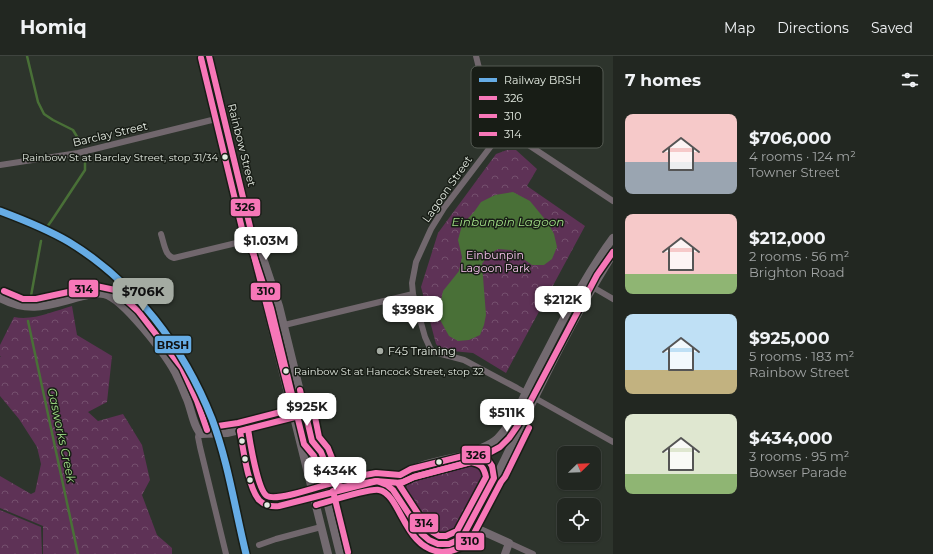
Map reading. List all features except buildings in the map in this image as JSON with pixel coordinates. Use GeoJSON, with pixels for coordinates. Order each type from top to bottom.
{"type":"FeatureCollection","features":[{"type":"Feature","properties":{"kind":"main road","name":"Rainbow Street"},"geometry":{"type":"LineString","coordinates":[[209,56],[253,239],[254,252],[272,328],[328,554]]}},
{"type":"Feature","properties":{"kind":"main road"},"geometry":{"type":"LineString","coordinates":[[471,454],[476,450],[492,444],[511,420],[590,270],[613,238]]}},
{"type":"Feature","properties":{"kind":"main road","name":"Rainbow Street"},"geometry":{"type":"LineString","coordinates":[[253,239],[260,248],[280,306],[340,554]]}},
{"type":"Feature","properties":{"kind":"main road"},"geometry":{"type":"LineString","coordinates":[[314,497],[325,493],[377,482],[384,483],[396,492],[423,535],[432,542],[438,544],[450,544],[461,538],[498,473],[556,356],[593,287],[613,254]]}},
{"type":"Feature","properties":{"kind":"main road"},"geometry":{"type":"LineString","coordinates":[[0,298],[22,307],[37,307],[97,294],[110,296],[132,316],[175,372],[190,404],[199,432],[203,434],[227,433],[306,414]]}},
{"type":"Feature","properties":{"kind":"main road"},"geometry":{"type":"LineString","coordinates":[[312,441],[321,452],[327,467],[335,476],[343,480]]}},
{"type":"Feature","properties":{"kind":"main road"},"geometry":{"type":"LineString","coordinates":[[396,492],[396,480],[400,475],[410,469],[471,454],[482,456],[488,460],[492,466],[494,478]]}},
{"type":"Feature","properties":{"kind":"main road"},"geometry":{"type":"LineString","coordinates":[[311,486],[376,473],[400,475]]}},
{"type":"Feature","properties":{"kind":"main road"},"geometry":{"type":"LineString","coordinates":[[469,525],[509,543],[505,554]]}},
{"type":"Feature","properties":{"kind":"main road"},"geometry":{"type":"LineString","coordinates":[[437,554],[438,544]]}},
{"type":"Feature","properties":{"kind":"street"},"geometry":{"type":"LineString","coordinates":[[476,56],[478,66]]}},
{"type":"Feature","properties":{"kind":"street","name":"Barclay Street"},"geometry":{"type":"LineString","coordinates":[[0,165],[78,152],[224,117]]}},
{"type":"Feature","properties":{"kind":"street","name":"Lagoon Street"},"geometry":{"type":"LineString","coordinates":[[489,148],[469,174],[431,229],[416,262],[412,284],[413,294],[425,338],[430,348],[434,352],[464,360],[613,442]]}},
{"type":"Feature","properties":{"kind":"street"},"geometry":{"type":"LineString","coordinates":[[533,148],[613,200]]}},
{"type":"Feature","properties":{"kind":"street"},"geometry":{"type":"LineString","coordinates":[[160,234],[168,254],[170,257],[174,258],[253,239]]}},
{"type":"Feature","properties":{"kind":"street"},"geometry":{"type":"LineString","coordinates":[[584,282],[613,299]]}},
{"type":"Feature","properties":{"kind":"street"},"geometry":{"type":"LineString","coordinates":[[272,328],[413,294]]}},
{"type":"Feature","properties":{"kind":"street"},"geometry":{"type":"LineString","coordinates":[[199,432],[198,437],[200,447],[226,554]]}},
{"type":"Feature","properties":{"kind":"street"},"geometry":{"type":"LineString","coordinates":[[259,545],[276,539],[321,528]]}},
{"type":"Feature","properties":{"kind":"street"},"geometry":{"type":"LineString","coordinates":[[509,543],[533,554]]}},
{"type":"Feature","properties":{"kind":"green space","name":"Einbunpin Lagoon Park"},"geometry":{"type":"Polygon","coordinates":[[[507,150],[516,150],[537,169],[527,186],[585,226],[506,373],[473,353],[442,350],[436,344],[421,287],[438,233],[496,154],[507,150]]]}},
{"type":"Feature","properties":{"kind":"green space"},"geometry":{"type":"Polygon","coordinates":[[[72,306],[77,335],[112,356],[107,402],[88,412],[98,421],[123,414],[142,445],[150,480],[142,495],[157,535],[172,548],[172,554],[43,554],[43,526],[0,508],[0,476],[31,494],[35,492],[41,464],[37,447],[19,419],[0,396],[0,345],[14,317],[36,317],[72,306]]]}},
{"type":"Feature","properties":{"kind":"green space"},"geometry":{"type":"Polygon","coordinates":[[[472,462],[477,462],[484,468],[484,480],[458,531],[447,536],[439,536],[432,533],[428,530],[411,504],[406,490],[408,484],[412,479],[472,462]]]}},
{"type":"Feature","properties":{"kind":"green space"},"geometry":{"type":"Polygon","coordinates":[[[0,510],[41,527],[42,554],[0,554],[0,510]]]}},
{"type":"Feature","properties":{"kind":"water","name":"Einbunpin Lagoon"},"geometry":{"type":"Polygon","coordinates":[[[513,192],[530,201],[548,223],[554,234],[557,247],[552,259],[544,265],[532,265],[511,250],[498,249],[488,255],[482,264],[486,315],[484,325],[480,335],[469,340],[458,341],[449,336],[439,318],[439,310],[443,291],[459,271],[462,257],[458,240],[462,225],[481,202],[495,195],[513,192]]]}},
{"type":"Feature","properties":{"kind":"waterway"},"geometry":{"type":"LineString","coordinates":[[27,56],[38,102],[44,114],[73,130],[79,140]]}},
{"type":"Feature","properties":{"kind":"waterway","name":"Gasworks Creek"},"geometry":{"type":"LineString","coordinates":[[47,227],[85,170],[85,163]]}},
{"type":"Feature","properties":{"kind":"waterway","name":"Gasworks Creek"},"geometry":{"type":"LineString","coordinates":[[31,296],[41,241]]}},
{"type":"Feature","properties":{"kind":"waterway","name":"Gasworks Creek"},"geometry":{"type":"LineString","coordinates":[[28,321],[78,554]]}},
{"type":"Feature","properties":{"kind":"rail line","name":"BRSH"},"geometry":{"type":"LineString","coordinates":[[0,211],[27,221],[52,233],[93,258],[136,297],[172,342],[201,393],[218,435],[246,554]]}},
{"type":"Feature","properties":{"kind":"transit line","name":"326"},"geometry":{"type":"LineString","coordinates":[[209,56],[253,239],[253,252],[295,417]]}},
{"type":"Feature","properties":{"kind":"transit line","name":"310"},"geometry":{"type":"LineString","coordinates":[[201,58],[245,241],[253,253],[271,308],[304,444],[314,456],[320,471],[332,483],[343,487],[376,481],[401,483],[414,477],[474,461],[500,447],[509,438],[518,425],[597,275],[613,252]]}},
{"type":"Feature","properties":{"kind":"transit line","name":"314"},"geometry":{"type":"LineString","coordinates":[[4,291],[23,299],[36,299],[96,286],[115,290],[138,311],[182,368],[197,401],[207,430]]}},
{"type":"Feature","properties":{"kind":"transit line","name":"326"},"geometry":{"type":"LineString","coordinates":[[300,390],[312,441],[321,452],[327,467],[331,472],[335,476],[343,479]]}},
{"type":"Feature","properties":{"kind":"transit line","name":"314"},"geometry":{"type":"LineString","coordinates":[[218,426],[238,423],[304,406]]}},
{"type":"Feature","properties":{"kind":"transit line","name":"314"},"geometry":{"type":"LineString","coordinates":[[314,412],[319,437],[328,448],[334,463],[346,472]]}},
{"type":"Feature","properties":{"kind":"transit line","name":"326"},"geometry":{"type":"LineString","coordinates":[[240,431],[295,417]]}},
{"type":"Feature","properties":{"kind":"transit line","name":"310"},"geometry":{"type":"LineString","coordinates":[[316,505],[358,493],[379,490],[393,501],[404,522],[419,542],[429,549],[442,552],[457,549],[470,541],[505,477],[529,428]]}},
{"type":"Feature","properties":{"kind":"transit line","name":"314"},"geometry":{"type":"LineString","coordinates":[[248,429],[258,476],[267,496],[280,497],[290,495],[336,482]]}},
{"type":"Feature","properties":{"kind":"transit line","name":"326"},"geometry":{"type":"LineString","coordinates":[[240,431],[249,477],[255,494],[263,503],[271,506],[279,506],[377,481],[387,485],[393,490],[422,534],[429,540],[438,544],[449,544],[463,536],[494,478],[492,466],[488,460],[482,456],[471,454],[411,469],[400,475],[376,473],[343,479]]}},
{"type":"Feature","properties":{"kind":"transit line","name":"314"},"geometry":{"type":"LineString","coordinates":[[471,462],[482,466],[486,477],[457,531],[446,536],[439,536],[428,529],[398,483],[414,477],[471,462]]}},
{"type":"Feature","properties":{"kind":"transit line","name":"314"},"geometry":{"type":"LineString","coordinates":[[333,491],[348,552]]}},
{"type":"Feature","properties":{"kind":"place","name":"Rainbow St at Barclay Street, stop 31/34"},"geometry":{"type":"Point","coordinates":[225,157]}},
{"type":"Feature","properties":{"kind":"place","name":"F45 Training"},"geometry":{"type":"Point","coordinates":[380,351]}},
{"type":"Feature","properties":{"kind":"place","name":"Rainbow St at Hancock Street, stop 32"},"geometry":{"type":"Point","coordinates":[286,371]}}]}
